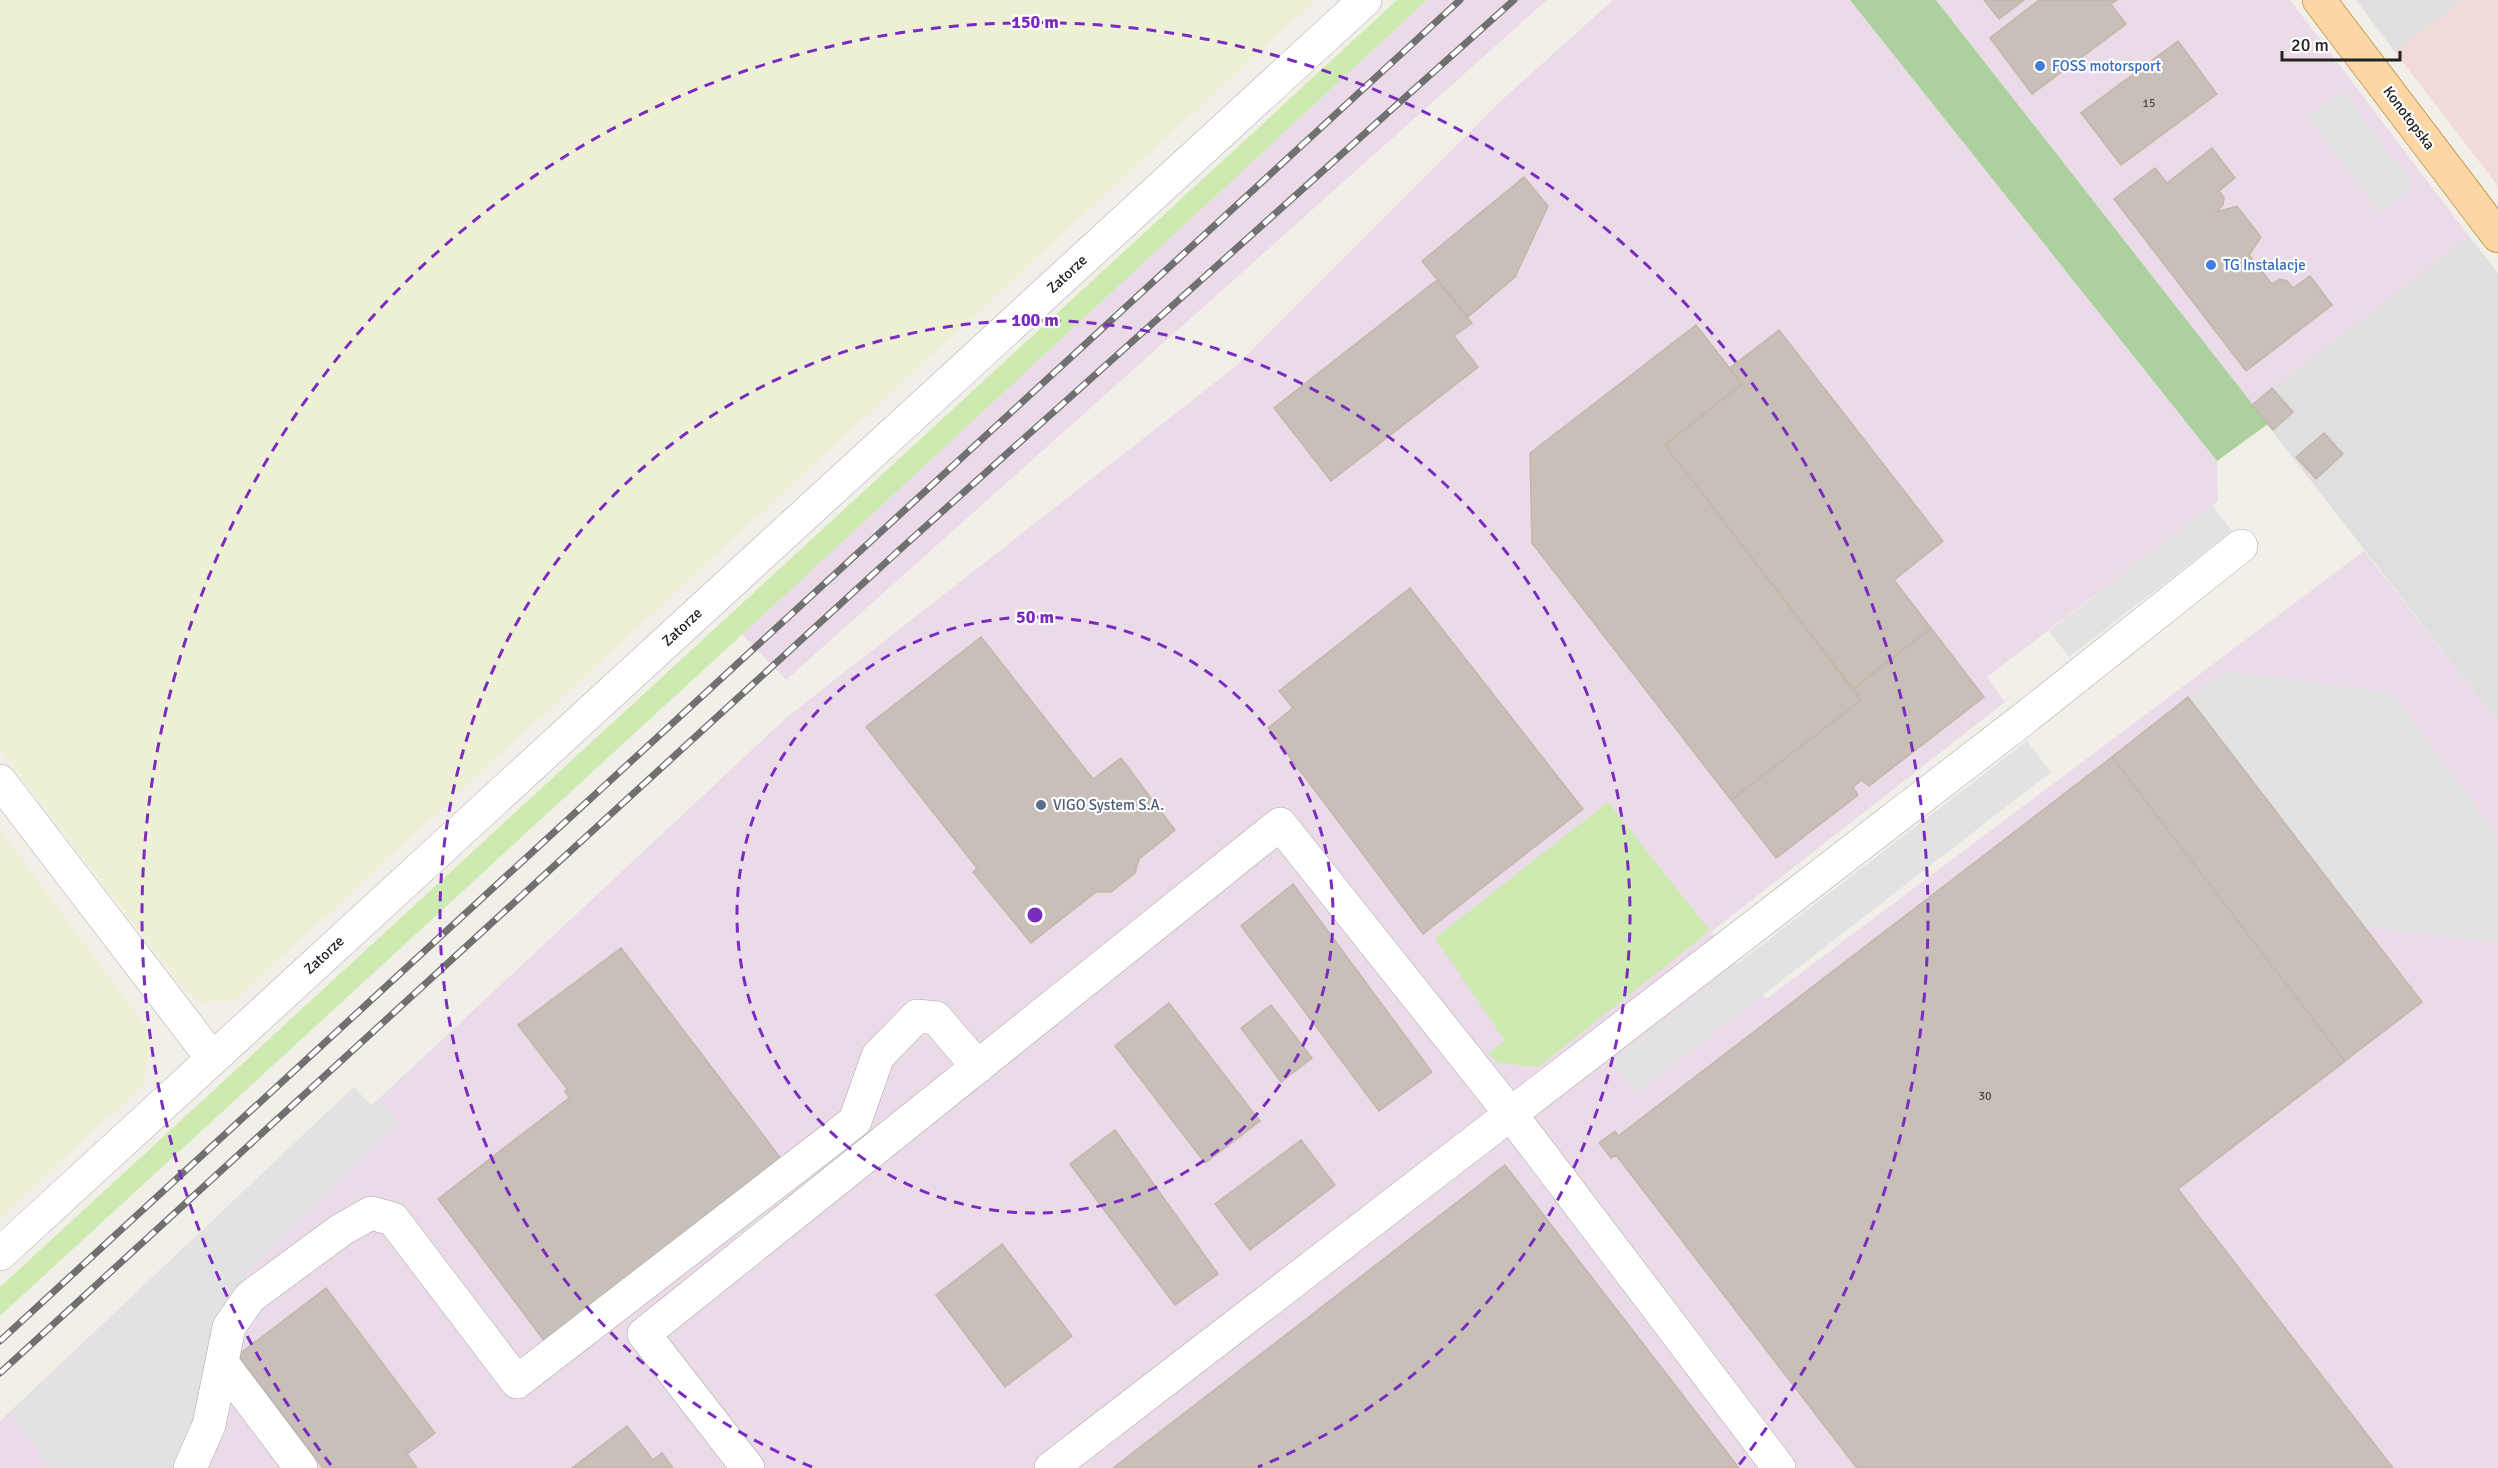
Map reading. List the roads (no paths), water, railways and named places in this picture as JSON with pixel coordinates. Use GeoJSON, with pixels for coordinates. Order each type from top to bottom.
{"type":"FeatureCollection","features":[{"type":"Feature","properties":{"kind":"main road","name":"Konotopska"},"geometry":{"type":"LineString","coordinates":[[2319,0],[2498,236]]}},
{"type":"Feature","properties":{"kind":"street","name":"Zatorze"},"geometry":{"type":"LineString","coordinates":[[0,1254],[1365,0]]}},
{"type":"Feature","properties":{"kind":"street"},"geometry":{"type":"LineString","coordinates":[[1056,1466],[1510,1113],[2026,717],[2241,546]]}},
{"type":"Feature","properties":{"kind":"street"},"geometry":{"type":"LineString","coordinates":[[0,781],[212,1058]]}},
{"type":"Feature","properties":{"kind":"street"},"geometry":{"type":"LineString","coordinates":[[748,1468],[644,1334],[1280,824],[1510,1113],[1779,1468]]}},
{"type":"Feature","properties":{"kind":"street"},"geometry":{"type":"LineString","coordinates":[[190,1468],[209,1425],[229,1327],[250,1298],[341,1230],[371,1213],[393,1219],[517,1382],[855,1121],[878,1056],[917,1016],[936,1018],[978,1066]]}},
{"type":"Feature","properties":{"kind":"street"},"geometry":{"type":"LineString","coordinates":[[222,1363],[301,1468]]}},
{"type":"Feature","properties":{"kind":"railway"},"geometry":{"type":"LineString","coordinates":[[0,1341],[1460,0]]}},
{"type":"Feature","properties":{"kind":"railway"},"geometry":{"type":"LineString","coordinates":[[0,1373],[906,544],[1514,0]]}},
{"type":"Feature","properties":{"kind":"place","name":"FOSS motorsport"},"geometry":{"type":"Point","coordinates":[2040,66]}},
{"type":"Feature","properties":{"kind":"place","name":"TG Instalacje"},"geometry":{"type":"Point","coordinates":[2211,265]}},
{"type":"Feature","properties":{"kind":"place","name":"VIGO System S.A."},"geometry":{"type":"Point","coordinates":[1041,805]}}]}
